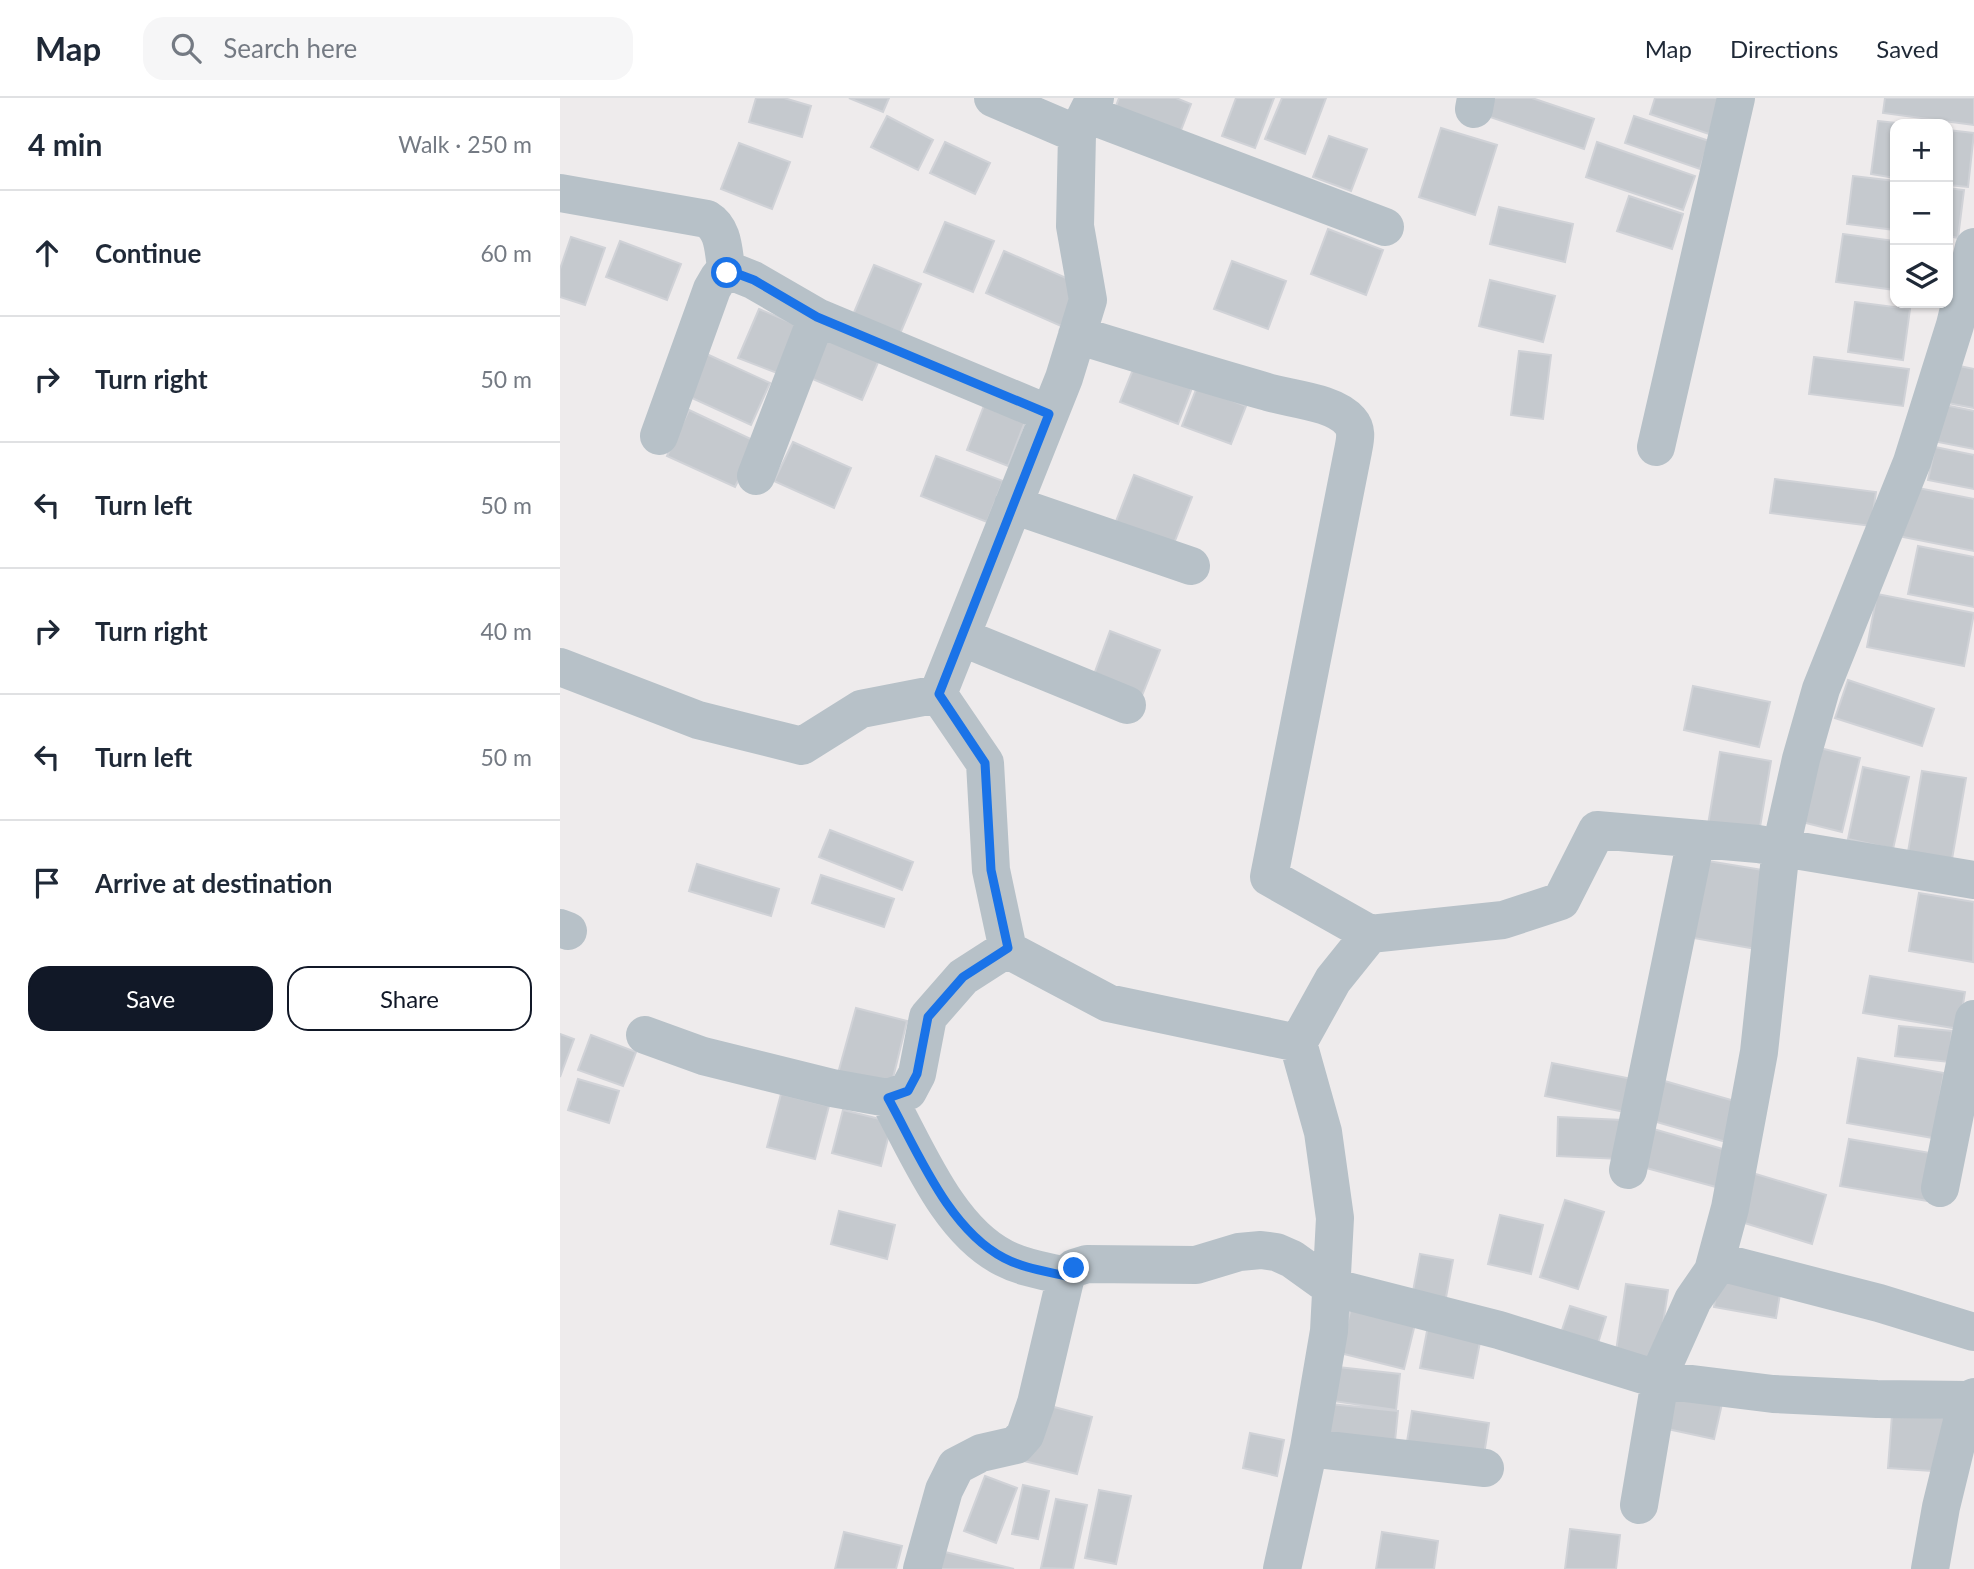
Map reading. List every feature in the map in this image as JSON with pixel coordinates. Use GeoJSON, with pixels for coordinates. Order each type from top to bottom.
{"type":"FeatureCollection","features":[{"type":"Feature","properties":{"kind":"street"},"geometry":{"type":"LineString","coordinates":[[993,98],[1086,115],[1385,227]]}},
{"type":"Feature","properties":{"kind":"street"},"geometry":{"type":"LineString","coordinates":[[1656,447],[1736,98]]}},
{"type":"Feature","properties":{"kind":"street"},"geometry":{"type":"LineString","coordinates":[[939,694],[1064,378],[1087,300],[1075,226],[1086,115]]}},
{"type":"Feature","properties":{"kind":"street"},"geometry":{"type":"LineString","coordinates":[[560,193],[707,219],[720,231],[727,273]]}},
{"type":"Feature","properties":{"kind":"street"},"geometry":{"type":"LineString","coordinates":[[1639,1505],[1662,1369],[1693,1300],[1713,1271],[1730,1208],[1759,1052],[1781,848],[1801,759],[1821,689],[1912,462],[1955,325],[1974,247]]}},
{"type":"Feature","properties":{"kind":"street"},"geometry":{"type":"LineString","coordinates":[[659,436],[712,289],[719,277],[727,273],[754,280],[817,317],[1049,414]]}},
{"type":"Feature","properties":{"kind":"street"},"geometry":{"type":"LineString","coordinates":[[756,476],[817,317]]}},
{"type":"Feature","properties":{"kind":"street"},"geometry":{"type":"LineString","coordinates":[[1077,335],[1268,393],[1325,406],[1339,412],[1351,422],[1356,433],[1269,877],[1370,934],[1503,920],[1561,901],[1597,830],[1781,848],[1974,880]]}},
{"type":"Feature","properties":{"kind":"street"},"geometry":{"type":"LineString","coordinates":[[1013,505],[1191,566]]}},
{"type":"Feature","properties":{"kind":"street"},"geometry":{"type":"LineString","coordinates":[[961,637],[1127,705]]}},
{"type":"Feature","properties":{"kind":"street"},"geometry":{"type":"LineString","coordinates":[[560,667],[698,720],[802,746],[862,709],[939,694]]}},
{"type":"Feature","properties":{"kind":"street"},"geometry":{"type":"LineString","coordinates":[[939,694],[985,763],[991,870],[1008,948],[1108,1003],[1298,1043]]}},
{"type":"Feature","properties":{"kind":"street"},"geometry":{"type":"LineString","coordinates":[[1628,1170],[1696,839]]}},
{"type":"Feature","properties":{"kind":"street"},"geometry":{"type":"LineString","coordinates":[[1290,1568],[1329,1331],[1335,1218],[1323,1132],[1298,1043],[1333,980],[1370,934]]}},
{"type":"Feature","properties":{"kind":"street"},"geometry":{"type":"LineString","coordinates":[[645,1035],[703,1056],[832,1088],[888,1098],[908,1091],[917,1074],[928,1017],[963,977],[1008,948]]}},
{"type":"Feature","properties":{"kind":"street"},"geometry":{"type":"LineString","coordinates":[[1940,1188],[1974,1023]]}},
{"type":"Feature","properties":{"kind":"street"},"geometry":{"type":"LineString","coordinates":[[888,1098],[943,1199],[975,1237],[1002,1257],[1024,1266],[1066,1276]]}},
{"type":"Feature","properties":{"kind":"street"},"geometry":{"type":"LineString","coordinates":[[922,1569],[944,1490],[956,1466],[981,1453],[1016,1445],[1025,1435],[1036,1403],[1066,1276],[1074,1268],[1087,1264],[1196,1265],[1239,1252],[1262,1250],[1276,1252],[1292,1259],[1331,1287],[1499,1330],[1660,1380],[1773,1394],[1877,1399],[1971,1399],[1941,1507],[1930,1569]]}},
{"type":"Feature","properties":{"kind":"street"},"geometry":{"type":"LineString","coordinates":[[1716,1261],[1879,1303],[1974,1332]]}},
{"type":"Feature","properties":{"kind":"street"},"geometry":{"type":"LineString","coordinates":[[1309,1448],[1485,1468]]}},
{"type":"Feature","properties":{"kind":"building"},"geometry":{"type":"Polygon","coordinates":[[[756,98],[784,98],[811,106],[802,137],[749,122],[756,98]]]}},
{"type":"Feature","properties":{"kind":"building"},"geometry":{"type":"Polygon","coordinates":[[[849,98],[889,98],[883,112],[849,98]]]}},
{"type":"Feature","properties":{"kind":"building"},"geometry":{"type":"Polygon","coordinates":[[[1119,98],[1176,98],[1191,104],[1178,138],[1113,114],[1119,98]]]}},
{"type":"Feature","properties":{"kind":"building"},"geometry":{"type":"Polygon","coordinates":[[[1236,98],[1274,98],[1255,148],[1222,136],[1236,98]]]}},
{"type":"Feature","properties":{"kind":"building"},"geometry":{"type":"Polygon","coordinates":[[[1282,98],[1326,98],[1305,154],[1265,139],[1282,98]]]}},
{"type":"Feature","properties":{"kind":"building"},"geometry":{"type":"Polygon","coordinates":[[[1490,98],[1532,98],[1594,119],[1584,149],[1484,115],[1490,98]]]}},
{"type":"Feature","properties":{"kind":"building"},"geometry":{"type":"Polygon","coordinates":[[[1655,98],[1721,98],[1709,134],[1650,114],[1655,98]]]}},
{"type":"Feature","properties":{"kind":"building"},"geometry":{"type":"Polygon","coordinates":[[[1885,98],[1974,98],[1974,125],[1953,122],[1953,119],[1883,113],[1885,98]]]}},
{"type":"Feature","properties":{"kind":"building"},"geometry":{"type":"Polygon","coordinates":[[[887,116],[933,140],[918,170],[871,147],[887,116]]]}},
{"type":"Feature","properties":{"kind":"building"},"geometry":{"type":"Polygon","coordinates":[[[1634,116],[1709,141],[1700,169],[1625,143],[1634,116]]]}},
{"type":"Feature","properties":{"kind":"building"},"geometry":{"type":"Polygon","coordinates":[[[1878,121],[1890,122],[1890,177],[1871,174],[1878,121]]]}},
{"type":"Feature","properties":{"kind":"building"},"geometry":{"type":"Polygon","coordinates":[[[1441,128],[1497,145],[1475,215],[1419,197],[1441,128]]]}},
{"type":"Feature","properties":{"kind":"building"},"geometry":{"type":"Polygon","coordinates":[[[1953,131],[1974,133],[1968,187],[1953,186],[1953,131]]]}},
{"type":"Feature","properties":{"kind":"building"},"geometry":{"type":"Polygon","coordinates":[[[1329,136],[1367,149],[1351,191],[1313,177],[1329,136]]]}},
{"type":"Feature","properties":{"kind":"building"},"geometry":{"type":"Polygon","coordinates":[[[945,142],[990,163],[975,194],[930,173],[945,142]]]}},
{"type":"Feature","properties":{"kind":"building"},"geometry":{"type":"Polygon","coordinates":[[[1597,142],[1695,176],[1683,210],[1586,177],[1597,142]]]}},
{"type":"Feature","properties":{"kind":"building"},"geometry":{"type":"Polygon","coordinates":[[[739,143],[790,162],[772,209],[721,189],[739,143]]]}},
{"type":"Feature","properties":{"kind":"building"},"geometry":{"type":"Polygon","coordinates":[[[1853,176],[1890,180],[1890,229],[1847,224],[1853,176]]]}},
{"type":"Feature","properties":{"kind":"building"},"geometry":{"type":"Polygon","coordinates":[[[1953,189],[1964,190],[1958,238],[1953,237],[1953,189]]]}},
{"type":"Feature","properties":{"kind":"building"},"geometry":{"type":"Polygon","coordinates":[[[1629,196],[1683,214],[1672,249],[1617,231],[1629,196]]]}},
{"type":"Feature","properties":{"kind":"building"},"geometry":{"type":"Polygon","coordinates":[[[1499,207],[1573,224],[1565,262],[1490,244],[1499,207]]]}},
{"type":"Feature","properties":{"kind":"building"},"geometry":{"type":"Polygon","coordinates":[[[945,222],[994,241],[973,292],[924,272],[945,222]]]}},
{"type":"Feature","properties":{"kind":"building"},"geometry":{"type":"Polygon","coordinates":[[[1328,229],[1383,250],[1366,295],[1311,274],[1328,229]]]}},
{"type":"Feature","properties":{"kind":"building"},"geometry":{"type":"Polygon","coordinates":[[[1843,234],[1890,240],[1890,289],[1836,282],[1843,234]]]}},
{"type":"Feature","properties":{"kind":"building"},"geometry":{"type":"Polygon","coordinates":[[[571,237],[605,248],[585,305],[560,297],[560,269],[571,237]]]}},
{"type":"Feature","properties":{"kind":"building"},"geometry":{"type":"Polygon","coordinates":[[[620,241],[681,264],[667,300],[606,277],[620,241]]]}},
{"type":"Feature","properties":{"kind":"building"},"geometry":{"type":"Polygon","coordinates":[[[1004,251],[1080,284],[1061,326],[986,293],[1004,251]]]}},
{"type":"Feature","properties":{"kind":"building"},"geometry":{"type":"Polygon","coordinates":[[[1232,261],[1286,281],[1268,329],[1214,309],[1232,261]]]}},
{"type":"Feature","properties":{"kind":"building"},"geometry":{"type":"Polygon","coordinates":[[[874,265],[921,284],[897,341],[850,322],[874,265]]]}},
{"type":"Feature","properties":{"kind":"building"},"geometry":{"type":"Polygon","coordinates":[[[1490,280],[1555,296],[1543,342],[1479,326],[1490,280]]]}},
{"type":"Feature","properties":{"kind":"building"},"geometry":{"type":"Polygon","coordinates":[[[1855,302],[1910,309],[1903,360],[1848,352],[1855,302]]]}},
{"type":"Feature","properties":{"kind":"building"},"geometry":{"type":"Polygon","coordinates":[[[759,309],[797,325],[777,373],[738,358],[759,309]]]}},
{"type":"Feature","properties":{"kind":"building"},"geometry":{"type":"Polygon","coordinates":[[[820,335],[879,360],[862,400],[803,375],[820,335]]]}},
{"type":"Feature","properties":{"kind":"building"},"geometry":{"type":"Polygon","coordinates":[[[700,351],[770,383],[751,425],[681,393],[700,351]]]}},
{"type":"Feature","properties":{"kind":"building"},"geometry":{"type":"Polygon","coordinates":[[[1519,351],[1551,355],[1543,419],[1511,415],[1519,351]]]}},
{"type":"Feature","properties":{"kind":"building"},"geometry":{"type":"Polygon","coordinates":[[[1814,357],[1909,369],[1903,406],[1809,394],[1814,357]]]}},
{"type":"Feature","properties":{"kind":"building"},"geometry":{"type":"Polygon","coordinates":[[[1950,364],[1974,369],[1974,408],[1942,402],[1950,364]]]}},
{"type":"Feature","properties":{"kind":"building"},"geometry":{"type":"Polygon","coordinates":[[[1134,367],[1192,388],[1178,424],[1120,402],[1134,367]]]}},
{"type":"Feature","properties":{"kind":"building"},"geometry":{"type":"Polygon","coordinates":[[[1197,387],[1246,406],[1231,444],[1182,426],[1197,387]]]}},
{"type":"Feature","properties":{"kind":"building"},"geometry":{"type":"Polygon","coordinates":[[[985,403],[1026,419],[1008,466],[967,450],[985,403]]]}},
{"type":"Feature","properties":{"kind":"building"},"geometry":{"type":"Polygon","coordinates":[[[1940,404],[1974,411],[1974,449],[1933,441],[1940,404]]]}},
{"type":"Feature","properties":{"kind":"building"},"geometry":{"type":"Polygon","coordinates":[[[689,410],[757,442],[735,487],[667,456],[689,410]]]}},
{"type":"Feature","properties":{"kind":"building"},"geometry":{"type":"Polygon","coordinates":[[[793,442],[851,468],[834,508],[774,481],[793,442]]]}},
{"type":"Feature","properties":{"kind":"building"},"geometry":{"type":"Polygon","coordinates":[[[1935,447],[1974,455],[1974,489],[1928,480],[1935,447]]]}},
{"type":"Feature","properties":{"kind":"building"},"geometry":{"type":"Polygon","coordinates":[[[936,456],[1003,481],[987,522],[921,496],[936,456]]]}},
{"type":"Feature","properties":{"kind":"building"},"geometry":{"type":"Polygon","coordinates":[[[1134,475],[1192,497],[1173,546],[1115,524],[1134,475]]]}},
{"type":"Feature","properties":{"kind":"building"},"geometry":{"type":"Polygon","coordinates":[[[1775,479],[1876,492],[1871,526],[1770,513],[1775,479]]]}},
{"type":"Feature","properties":{"kind":"building"},"geometry":{"type":"Polygon","coordinates":[[[1908,486],[1974,499],[1974,551],[1898,536],[1908,486]]]}},
{"type":"Feature","properties":{"kind":"building"},"geometry":{"type":"Polygon","coordinates":[[[1918,546],[1974,557],[1974,607],[1908,594],[1918,546]]]}},
{"type":"Feature","properties":{"kind":"building"},"geometry":{"type":"Polygon","coordinates":[[[1877,594],[1974,613],[1964,666],[1867,647],[1877,594]]]}},
{"type":"Feature","properties":{"kind":"building"},"geometry":{"type":"Polygon","coordinates":[[[1110,631],[1160,650],[1141,698],[1092,680],[1110,631]]]}},
{"type":"Feature","properties":{"kind":"building"},"geometry":{"type":"Polygon","coordinates":[[[1848,680],[1934,709],[1922,746],[1835,718],[1848,680]]]}},
{"type":"Feature","properties":{"kind":"building"},"geometry":{"type":"Polygon","coordinates":[[[1693,686],[1770,702],[1759,747],[1684,730],[1693,686]]]}},
{"type":"Feature","properties":{"kind":"building"},"geometry":{"type":"Polygon","coordinates":[[[1820,748],[1860,758],[1842,832],[1802,822],[1820,748]]]}},
{"type":"Feature","properties":{"kind":"building"},"geometry":{"type":"Polygon","coordinates":[[[1720,752],[1771,761],[1759,833],[1708,825],[1720,752]]]}},
{"type":"Feature","properties":{"kind":"building"},"geometry":{"type":"Polygon","coordinates":[[[1863,767],[1909,777],[1893,849],[1848,839],[1863,767]]]}},
{"type":"Feature","properties":{"kind":"building"},"geometry":{"type":"Polygon","coordinates":[[[1922,771],[1966,778],[1952,859],[1908,852],[1922,771]]]}},
{"type":"Feature","properties":{"kind":"building"},"geometry":{"type":"Polygon","coordinates":[[[830,830],[913,862],[902,890],[819,857],[830,830]]]}},
{"type":"Feature","properties":{"kind":"building"},"geometry":{"type":"Polygon","coordinates":[[[1702,860],[1775,872],[1762,950],[1688,937],[1702,860]]]}},
{"type":"Feature","properties":{"kind":"building"},"geometry":{"type":"Polygon","coordinates":[[[697,864],[779,889],[771,916],[689,891],[697,864]]]}},
{"type":"Feature","properties":{"kind":"building"},"geometry":{"type":"Polygon","coordinates":[[[821,875],[894,899],[884,927],[812,903],[821,875]]]}},
{"type":"Feature","properties":{"kind":"building"},"geometry":{"type":"Polygon","coordinates":[[[1919,893],[1974,902],[1973,962],[1909,951],[1919,893]]]}},
{"type":"Feature","properties":{"kind":"building"},"geometry":{"type":"Polygon","coordinates":[[[1870,976],[1965,992],[1959,1029],[1863,1013],[1870,976]]]}},
{"type":"Feature","properties":{"kind":"building"},"geometry":{"type":"Polygon","coordinates":[[[856,1008],[907,1021],[890,1090],[837,1077],[856,1008]]]}},
{"type":"Feature","properties":{"kind":"building"},"geometry":{"type":"Polygon","coordinates":[[[1899,1026],[1952,1031],[1949,1062],[1895,1056],[1899,1026]]]}},
{"type":"Feature","properties":{"kind":"building"},"geometry":{"type":"Polygon","coordinates":[[[560,1034],[574,1039],[560,1077],[560,1034]]]}},
{"type":"Feature","properties":{"kind":"building"},"geometry":{"type":"Polygon","coordinates":[[[591,1035],[636,1052],[623,1086],[578,1070],[591,1035]]]}},
{"type":"Feature","properties":{"kind":"building"},"geometry":{"type":"Polygon","coordinates":[[[1858,1058],[1944,1073],[1933,1138],[1847,1123],[1858,1058]]]}},
{"type":"Feature","properties":{"kind":"building"},"geometry":{"type":"Polygon","coordinates":[[[1552,1063],[1637,1080],[1630,1113],[1545,1096],[1552,1063]]]}},
{"type":"Feature","properties":{"kind":"building"},"geometry":{"type":"Polygon","coordinates":[[[1654,1078],[1738,1102],[1726,1142],[1643,1118],[1654,1078]]]}},
{"type":"Feature","properties":{"kind":"building"},"geometry":{"type":"Polygon","coordinates":[[[578,1079],[619,1091],[609,1123],[568,1110],[578,1079]]]}},
{"type":"Feature","properties":{"kind":"building"},"geometry":{"type":"Polygon","coordinates":[[[781,1094],[829,1106],[815,1159],[767,1147],[781,1094]]]}},
{"type":"Feature","properties":{"kind":"building"},"geometry":{"type":"Polygon","coordinates":[[[843,1110],[892,1122],[881,1166],[832,1153],[843,1110]]]}},
{"type":"Feature","properties":{"kind":"building"},"geometry":{"type":"Polygon","coordinates":[[[1558,1117],[1622,1120],[1620,1159],[1557,1156],[1558,1117]]]}},
{"type":"Feature","properties":{"kind":"building"},"geometry":{"type":"Polygon","coordinates":[[[1650,1128],[1726,1150],[1716,1187],[1639,1166],[1650,1128]]]}},
{"type":"Feature","properties":{"kind":"building"},"geometry":{"type":"Polygon","coordinates":[[[1849,1139],[1936,1154],[1928,1201],[1840,1186],[1849,1139]]]}},
{"type":"Feature","properties":{"kind":"building"},"geometry":{"type":"Polygon","coordinates":[[[1749,1172],[1826,1195],[1812,1244],[1735,1220],[1749,1172]]]}},
{"type":"Feature","properties":{"kind":"building"},"geometry":{"type":"Polygon","coordinates":[[[1565,1200],[1604,1212],[1578,1289],[1540,1277],[1565,1200]]]}},
{"type":"Feature","properties":{"kind":"building"},"geometry":{"type":"Polygon","coordinates":[[[839,1211],[895,1225],[887,1259],[831,1244],[839,1211]]]}},
{"type":"Feature","properties":{"kind":"building"},"geometry":{"type":"Polygon","coordinates":[[[1500,1215],[1543,1225],[1531,1274],[1488,1264],[1500,1215]]]}},
{"type":"Feature","properties":{"kind":"building"},"geometry":{"type":"Polygon","coordinates":[[[1420,1254],[1453,1260],[1444,1308],[1411,1302],[1420,1254]]]}},
{"type":"Feature","properties":{"kind":"building"},"geometry":{"type":"Polygon","coordinates":[[[1718,1277],[1781,1288],[1776,1318],[1714,1307],[1718,1277]]]}},
{"type":"Feature","properties":{"kind":"building"},"geometry":{"type":"Polygon","coordinates":[[[1626,1284],[1668,1290],[1657,1364],[1615,1358],[1626,1284]]]}},
{"type":"Feature","properties":{"kind":"building"},"geometry":{"type":"Polygon","coordinates":[[[1570,1306],[1606,1317],[1594,1356],[1557,1345],[1570,1306]]]}},
{"type":"Feature","properties":{"kind":"building"},"geometry":{"type":"Polygon","coordinates":[[[1351,1308],[1415,1324],[1404,1369],[1340,1353],[1351,1308]]]}},
{"type":"Feature","properties":{"kind":"building"},"geometry":{"type":"Polygon","coordinates":[[[1428,1326],[1481,1337],[1473,1378],[1420,1368],[1428,1326]]]}},
{"type":"Feature","properties":{"kind":"building"},"geometry":{"type":"Polygon","coordinates":[[[1338,1367],[1400,1374],[1396,1410],[1333,1401],[1338,1367]]]}},
{"type":"Feature","properties":{"kind":"building"},"geometry":{"type":"Polygon","coordinates":[[[1667,1387],[1723,1399],[1714,1439],[1658,1427],[1667,1387]]]}},
{"type":"Feature","properties":{"kind":"building"},"geometry":{"type":"Polygon","coordinates":[[[1039,1403],[1092,1417],[1077,1474],[1024,1461],[1039,1403]]]}},
{"type":"Feature","properties":{"kind":"building"},"geometry":{"type":"Polygon","coordinates":[[[1330,1404],[1398,1411],[1394,1451],[1326,1443],[1330,1404]]]}},
{"type":"Feature","properties":{"kind":"building"},"geometry":{"type":"Polygon","coordinates":[[[1412,1411],[1489,1423],[1483,1461],[1406,1448],[1412,1411]]]}},
{"type":"Feature","properties":{"kind":"building"},"geometry":{"type":"Polygon","coordinates":[[[1892,1415],[1950,1418],[1947,1472],[1888,1468],[1892,1415]]]}},
{"type":"Feature","properties":{"kind":"building"},"geometry":{"type":"Polygon","coordinates":[[[1250,1433],[1284,1440],[1277,1476],[1243,1468],[1250,1433]]]}},
{"type":"Feature","properties":{"kind":"building"},"geometry":{"type":"Polygon","coordinates":[[[985,1476],[1017,1488],[996,1543],[964,1531],[985,1476]]]}},
{"type":"Feature","properties":{"kind":"building"},"geometry":{"type":"Polygon","coordinates":[[[1023,1485],[1049,1491],[1038,1539],[1012,1534],[1023,1485]]]}},
{"type":"Feature","properties":{"kind":"building"},"geometry":{"type":"Polygon","coordinates":[[[1099,1490],[1131,1496],[1116,1564],[1085,1558],[1099,1490]]]}},
{"type":"Feature","properties":{"kind":"building"},"geometry":{"type":"Polygon","coordinates":[[[1056,1499],[1087,1505],[1073,1569],[1041,1568],[1056,1499]]]}},
{"type":"Feature","properties":{"kind":"building"},"geometry":{"type":"Polygon","coordinates":[[[1570,1529],[1620,1535],[1616,1569],[1565,1569],[1570,1529]]]}},
{"type":"Feature","properties":{"kind":"building"},"geometry":{"type":"Polygon","coordinates":[[[844,1532],[902,1546],[896,1569],[835,1569],[844,1532]]]}},
{"type":"Feature","properties":{"kind":"building"},"geometry":{"type":"Polygon","coordinates":[[[1382,1532],[1438,1541],[1434,1569],[1376,1569],[1382,1532]]]}},
{"type":"Feature","properties":{"kind":"building"},"geometry":{"type":"Polygon","coordinates":[[[933,1549],[1014,1569],[928,1569],[933,1549]]]}},
{"type":"Feature","properties":{"kind":"route"},"geometry":{"type":"LineString","coordinates":[[727,273],[754,280],[817,317],[1049,414],[939,694],[985,763],[991,870],[1008,948],[963,977],[928,1017],[917,1074],[908,1091],[888,1098],[943,1199],[975,1237],[1002,1257],[1024,1266],[1066,1276],[1074,1268]]}}]}
